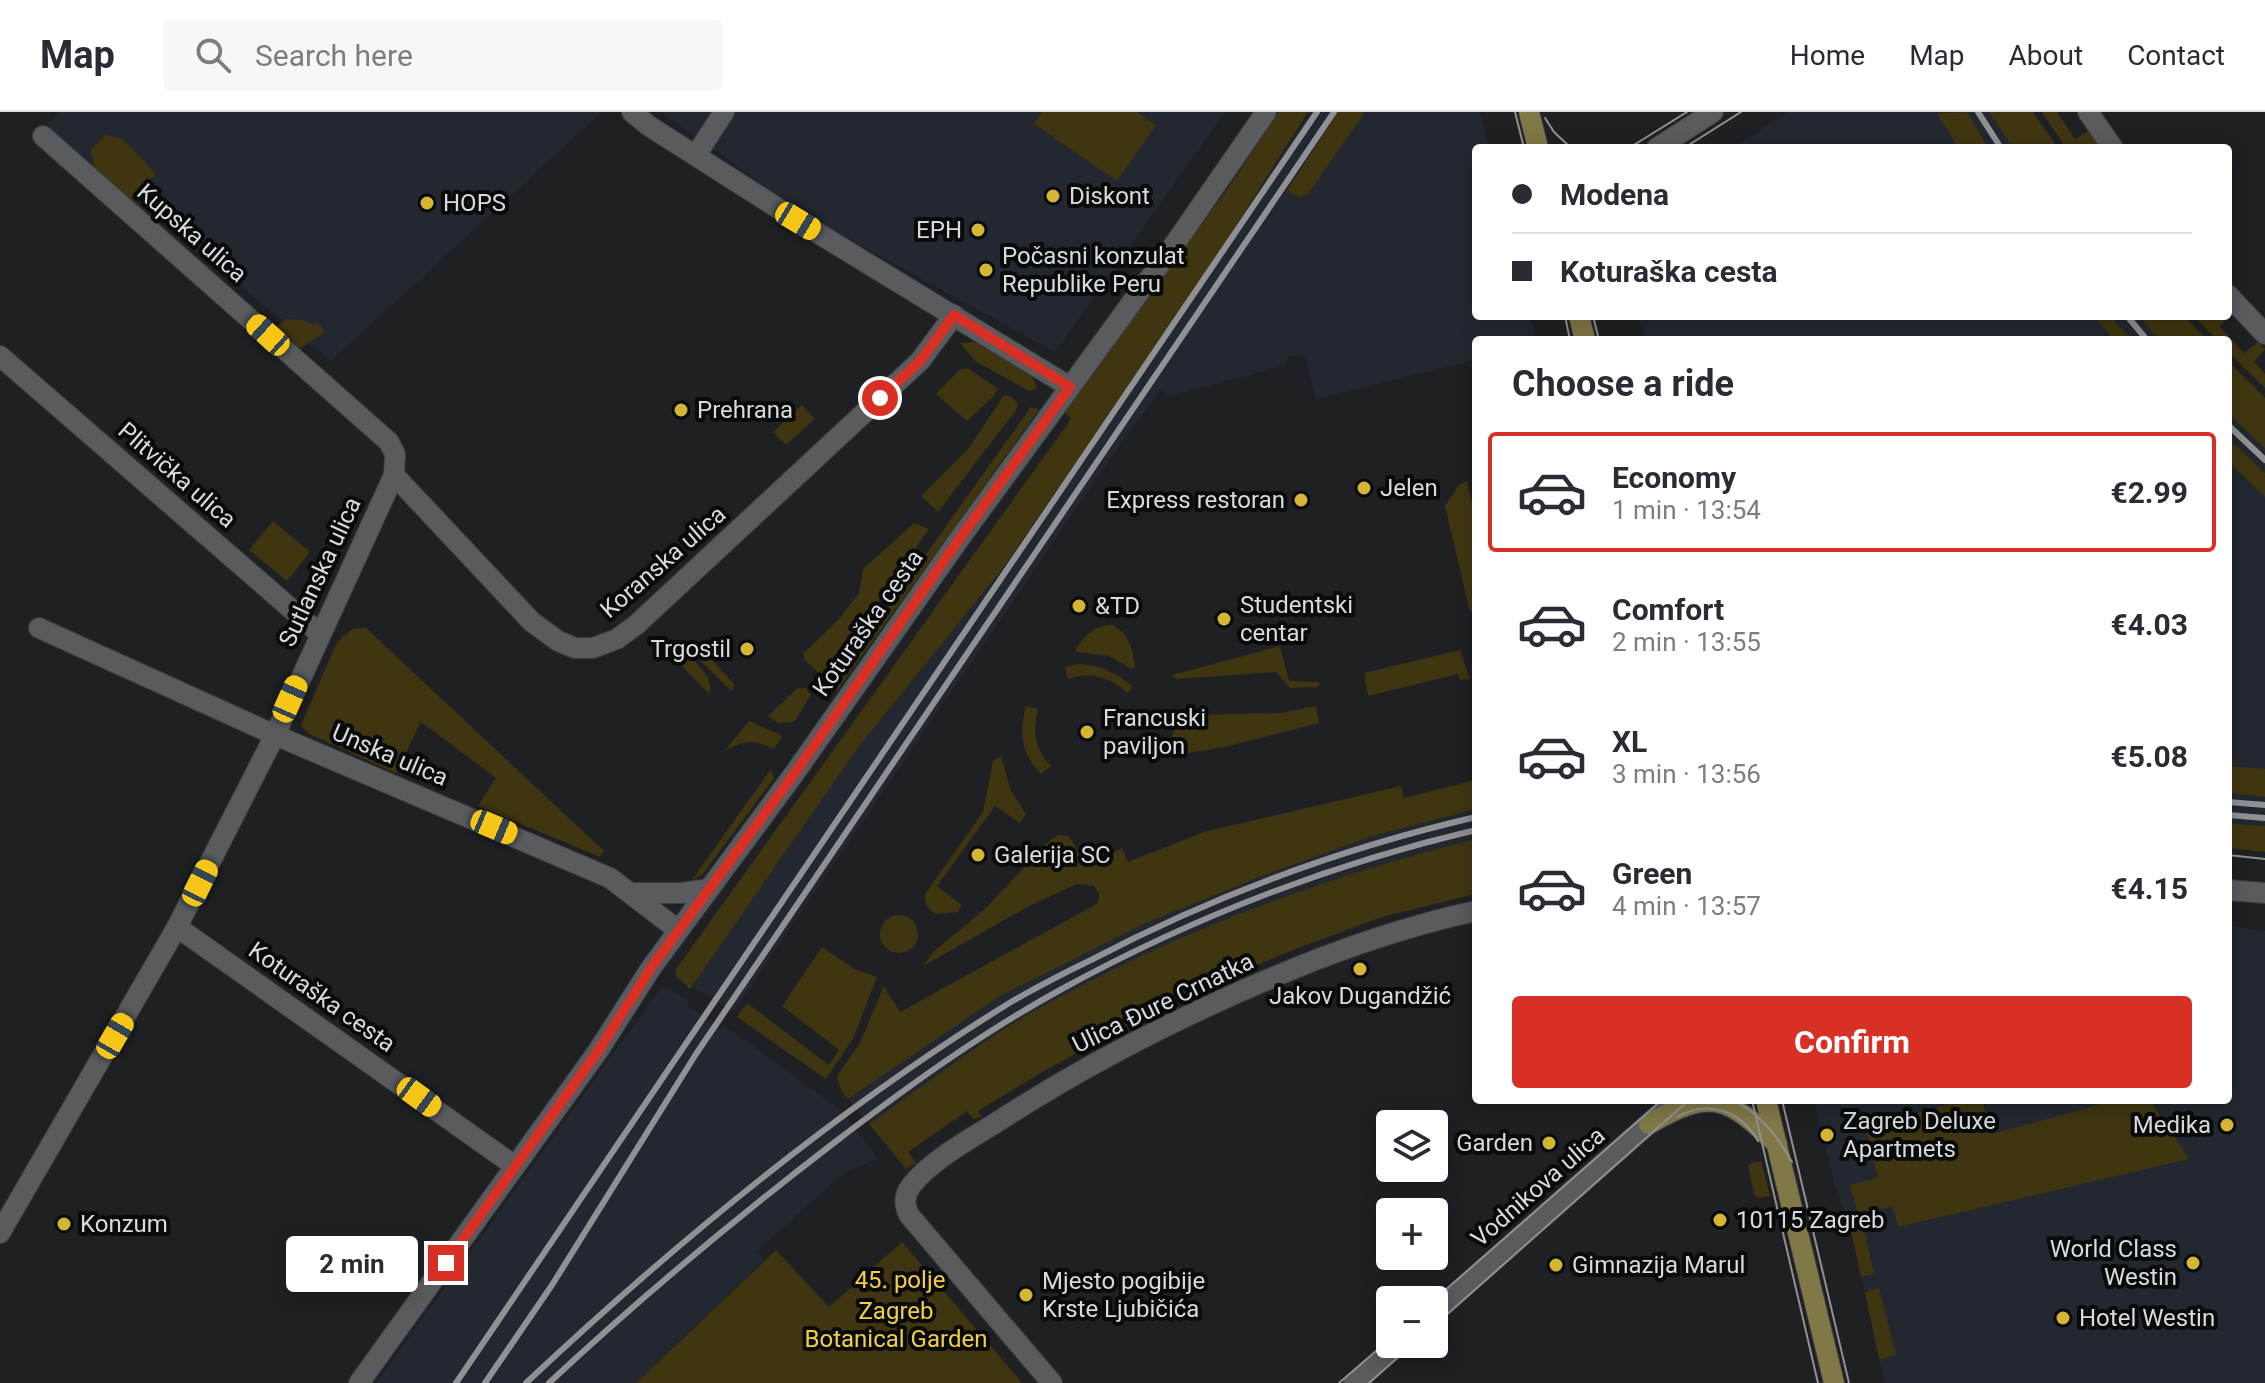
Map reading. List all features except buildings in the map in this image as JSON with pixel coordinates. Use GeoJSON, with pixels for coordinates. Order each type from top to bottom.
{"type":"FeatureCollection","features":[{"type":"Feature","properties":{"kind":"main road"},"geometry":{"type":"LineString","coordinates":[[1529,112],[1537,144]]}},
{"type":"Feature","properties":{"kind":"main road"},"geometry":{"type":"LineString","coordinates":[[1649,1124],[1690,1104]]}},
{"type":"Feature","properties":{"kind":"main road"},"geometry":{"type":"LineString","coordinates":[[1721,1104],[1736,1109],[1777,1144]]}},
{"type":"Feature","properties":{"kind":"main road"},"geometry":{"type":"LineString","coordinates":[[1767,1104],[1834,1383]]}},
{"type":"Feature","properties":{"kind":"street"},"geometry":{"type":"LineString","coordinates":[[632,112],[798,221],[1070,387]]}},
{"type":"Feature","properties":{"kind":"street"},"geometry":{"type":"LineString","coordinates":[[696,155],[724,112]]}},
{"type":"Feature","properties":{"kind":"street","name":"Koturaška cesta"},"geometry":{"type":"LineString","coordinates":[[359,1383],[598,1051],[678,930],[794,774],[1266,112]]}},
{"type":"Feature","properties":{"kind":"street"},"geometry":{"type":"LineString","coordinates":[[1663,144],[1713,112]]}},
{"type":"Feature","properties":{"kind":"street"},"geometry":{"type":"LineString","coordinates":[[2088,112],[2110,144]]}},
{"type":"Feature","properties":{"kind":"street","name":"Kupska ulica"},"geometry":{"type":"LineString","coordinates":[[43,136],[389,442],[395,454],[394,475]]}},
{"type":"Feature","properties":{"kind":"street"},"geometry":{"type":"LineString","coordinates":[[2232,299],[2265,334]]}},
{"type":"Feature","properties":{"kind":"street","name":"Koranska ulica"},"geometry":{"type":"LineString","coordinates":[[394,475],[532,622],[558,641],[575,648],[593,648],[617,639],[636,625],[697,571],[920,361],[954,315]]}},
{"type":"Feature","properties":{"kind":"street","name":"Plitvička ulica"},"geometry":{"type":"LineString","coordinates":[[0,356],[319,633]]}},
{"type":"Feature","properties":{"kind":"street","name":"Sutlanska ulica"},"geometry":{"type":"LineString","coordinates":[[0,1233],[9,1197],[177,927],[275,735],[319,633],[394,475]]}},
{"type":"Feature","properties":{"kind":"street","name":"Unska ulica"},"geometry":{"type":"LineString","coordinates":[[39,628],[275,735],[610,878],[678,930]]}},
{"type":"Feature","properties":{"kind":"street","name":"Unska ulica"},"geometry":{"type":"LineString","coordinates":[[633,893],[666,894],[709,889]]}},
{"type":"Feature","properties":{"kind":"street"},"geometry":{"type":"LineString","coordinates":[[2232,890],[2265,893]]}},
{"type":"Feature","properties":{"kind":"street","name":"Ulica Đure Crnatka"},"geometry":{"type":"LineString","coordinates":[[1052,1383],[909,1215],[905,1200],[908,1190],[922,1175],[982,1131],[1035,1097],[1209,1004],[1415,924],[1472,912]]}},
{"type":"Feature","properties":{"kind":"street","name":"Koturaška cesta"},"geometry":{"type":"LineString","coordinates":[[177,927],[515,1166]]}},
{"type":"Feature","properties":{"kind":"street","name":"Vodnikova ulica"},"geometry":{"type":"LineString","coordinates":[[1448,1301],[1672,1104]]}},
{"type":"Feature","properties":{"kind":"street"},"geometry":{"type":"LineString","coordinates":[[1354,1383],[1383,1358]]}},
{"type":"Feature","properties":{"kind":"shaded area"},"geometry":{"type":"Polygon","coordinates":[[[61,112],[602,112],[331,361],[46,126],[61,112]]]}},
{"type":"Feature","properties":{"kind":"shaded area"},"geometry":{"type":"Polygon","coordinates":[[[661,112],[1225,112],[1055,352],[804,214],[661,112]]]}},
{"type":"Feature","properties":{"kind":"shaded area"},"geometry":{"type":"Polygon","coordinates":[[[1310,112],[1338,112],[1287,189],[1298,196],[1308,194],[1365,112],[1480,112],[1488,144],[1472,144],[1472,320],[1531,320],[1535,336],[1472,336],[1472,361],[1316,399],[1305,354],[1289,357],[1283,366],[1166,397],[1162,388],[1110,459],[733,1012],[692,986],[857,749],[1006,564],[1222,248],[1310,112]]]}},
{"type":"Feature","properties":{"kind":"shaded area"},"geometry":{"type":"Polygon","coordinates":[[[1788,112],[1937,112],[1956,144],[1739,144],[1788,112]]]}},
{"type":"Feature","properties":{"kind":"shaded area"},"geometry":{"type":"Polygon","coordinates":[[[1967,112],[1989,112],[2010,144],[1987,144],[1967,112]]]}},
{"type":"Feature","properties":{"kind":"shaded area"},"geometry":{"type":"Polygon","coordinates":[[[1640,320],[2096,320],[2110,336],[1644,336],[1640,320]]]}},
{"type":"Feature","properties":{"kind":"shaded area"},"geometry":{"type":"Polygon","coordinates":[[[2114,320],[2142,320],[2156,336],[2128,336],[2114,320]]]}},
{"type":"Feature","properties":{"kind":"shaded area"},"geometry":{"type":"Polygon","coordinates":[[[2232,417],[2265,449],[2265,473],[2232,442],[2232,417]]]}},
{"type":"Feature","properties":{"kind":"shaded area"},"geometry":{"type":"Polygon","coordinates":[[[2232,465],[2265,497],[2265,769],[2232,766],[2232,465]]]}},
{"type":"Feature","properties":{"kind":"shaded area"},"geometry":{"type":"Polygon","coordinates":[[[2232,793],[2265,797],[2265,826],[2232,823],[2232,793]]]}},
{"type":"Feature","properties":{"kind":"shaded area"},"geometry":{"type":"Polygon","coordinates":[[[1472,810],[1472,840],[1306,889],[1152,951],[1018,1021],[869,1124],[848,1099],[1000,996],[1141,925],[1262,876],[1373,836],[1472,810]]]}},
{"type":"Feature","properties":{"kind":"shaded area"},"geometry":{"type":"Polygon","coordinates":[[[2232,927],[2265,931],[2265,1383],[1885,1383],[1851,1231],[1836,1189],[1815,1104],[2232,1104],[2232,927]]]}},
{"type":"Feature","properties":{"kind":"shaded area"},"geometry":{"type":"Polygon","coordinates":[[[666,987],[688,1000],[686,1005],[722,1028],[724,1025],[839,1109],[878,1158],[844,1173],[757,1251],[764,1260],[635,1383],[376,1383],[660,989],[666,987]]]}},
{"type":"Feature","properties":{"kind":"green space"},"geometry":{"type":"Polygon","coordinates":[[[1042,112],[1136,112],[1156,125],[1117,181],[1034,124],[1042,112]]]}},
{"type":"Feature","properties":{"kind":"green space"},"geometry":{"type":"Polygon","coordinates":[[[1279,112],[1308,112],[1222,248],[1006,564],[857,749],[690,989],[676,976],[676,969],[1071,419],[1063,411],[1224,194],[1279,112]]]}},
{"type":"Feature","properties":{"kind":"green space"},"geometry":{"type":"Polygon","coordinates":[[[1338,112],[1365,112],[1308,194],[1298,197],[1287,190],[1338,112]]]}},
{"type":"Feature","properties":{"kind":"green space"},"geometry":{"type":"Polygon","coordinates":[[[1967,112],[1987,144],[1956,144],[1937,113],[1967,112]]]}},
{"type":"Feature","properties":{"kind":"green space"},"geometry":{"type":"Polygon","coordinates":[[[1989,112],[2033,112],[2055,144],[2010,144],[1989,112]]]}},
{"type":"Feature","properties":{"kind":"green space"},"geometry":{"type":"Polygon","coordinates":[[[2042,112],[2057,112],[2075,139],[2089,131],[2098,143],[2063,144],[2042,112]]]}},
{"type":"Feature","properties":{"kind":"green space"},"geometry":{"type":"Polygon","coordinates":[[[105,135],[123,139],[156,174],[131,198],[275,328],[286,319],[304,320],[309,324],[318,323],[325,332],[301,348],[292,345],[94,170],[91,150],[105,135]]]}},
{"type":"Feature","properties":{"kind":"green space"},"geometry":{"type":"Polygon","coordinates":[[[2096,320],[2114,320],[2128,336],[2110,336],[2096,320]]]}},
{"type":"Feature","properties":{"kind":"green space"},"geometry":{"type":"Polygon","coordinates":[[[2142,320],[2188,320],[2204,336],[2156,336],[2142,320]]]}},
{"type":"Feature","properties":{"kind":"green space"},"geometry":{"type":"Polygon","coordinates":[[[2198,320],[2226,320],[2219,326],[2228,336],[2213,336],[2198,320]]]}},
{"type":"Feature","properties":{"kind":"green space"},"geometry":{"type":"Polygon","coordinates":[[[2232,340],[2244,353],[2258,342],[2265,349],[2254,362],[2265,374],[2265,388],[2232,356],[2232,340]]]}},
{"type":"Feature","properties":{"kind":"green space"},"geometry":{"type":"Polygon","coordinates":[[[974,342],[1020,365],[1037,388],[1029,391],[975,361],[960,343],[974,342]]]}},
{"type":"Feature","properties":{"kind":"green space"},"geometry":{"type":"Polygon","coordinates":[[[2232,365],[2265,398],[2265,449],[2232,417],[2232,365]]]}},
{"type":"Feature","properties":{"kind":"green space"},"geometry":{"type":"Polygon","coordinates":[[[968,368],[998,389],[967,421],[936,394],[959,370],[968,368]]]}},
{"type":"Feature","properties":{"kind":"green space"},"geometry":{"type":"Polygon","coordinates":[[[1004,395],[1018,403],[1016,410],[938,512],[921,496],[969,448],[1004,395]]]}},
{"type":"Feature","properties":{"kind":"green space"},"geometry":{"type":"Polygon","coordinates":[[[802,405],[815,419],[786,445],[773,432],[802,405]]]}},
{"type":"Feature","properties":{"kind":"green space"},"geometry":{"type":"Polygon","coordinates":[[[1031,407],[1038,409],[1037,412],[836,692],[832,686],[1031,407]]]}},
{"type":"Feature","properties":{"kind":"green space"},"geometry":{"type":"Polygon","coordinates":[[[2232,442],[2265,473],[2265,497],[2232,465],[2232,442]]]}},
{"type":"Feature","properties":{"kind":"green space"},"geometry":{"type":"Polygon","coordinates":[[[1467,481],[1472,503],[1472,613],[1445,506],[1459,485],[1467,481]]]}},
{"type":"Feature","properties":{"kind":"green space"},"geometry":{"type":"Polygon","coordinates":[[[273,521],[310,552],[287,581],[249,550],[273,521]]]}},
{"type":"Feature","properties":{"kind":"green space"},"geometry":{"type":"Polygon","coordinates":[[[914,523],[929,529],[825,679],[805,660],[803,654],[840,618],[859,593],[863,569],[914,523]]]}},
{"type":"Feature","properties":{"kind":"green space"},"geometry":{"type":"Polygon","coordinates":[[[1113,625],[1129,643],[1135,667],[1132,669],[1109,656],[1077,652],[1076,649],[1091,631],[1113,625]]]}},
{"type":"Feature","properties":{"kind":"green space"},"geometry":{"type":"Polygon","coordinates":[[[365,627],[604,851],[600,857],[478,806],[496,778],[421,722],[396,773],[307,733],[301,725],[337,642],[352,629],[365,627]]]}},
{"type":"Feature","properties":{"kind":"green space"},"geometry":{"type":"Polygon","coordinates":[[[657,640],[676,646],[694,661],[709,681],[709,694],[657,640]]]}},
{"type":"Feature","properties":{"kind":"green space"},"geometry":{"type":"Polygon","coordinates":[[[1280,646],[1289,681],[1319,682],[1319,687],[1290,688],[1276,672],[1176,679],[1172,675],[1280,646]]]}},
{"type":"Feature","properties":{"kind":"green space"},"geometry":{"type":"Polygon","coordinates":[[[700,647],[735,685],[731,691],[690,650],[700,647]]]}},
{"type":"Feature","properties":{"kind":"green space"},"geometry":{"type":"Polygon","coordinates":[[[1460,650],[1470,679],[1460,680],[1458,674],[1368,696],[1364,673],[1460,650]]]}},
{"type":"Feature","properties":{"kind":"green space"},"geometry":{"type":"Polygon","coordinates":[[[1079,664],[1108,671],[1133,687],[1127,693],[1099,677],[1068,679],[1065,667],[1079,664]]]}},
{"type":"Feature","properties":{"kind":"green space"},"geometry":{"type":"Polygon","coordinates":[[[798,688],[806,688],[811,695],[794,722],[778,723],[768,716],[798,688]]]}},
{"type":"Feature","properties":{"kind":"green space"},"geometry":{"type":"Polygon","coordinates":[[[1026,706],[1038,709],[1036,739],[1041,753],[1051,766],[1041,774],[1029,759],[1023,742],[1026,706]]]}},
{"type":"Feature","properties":{"kind":"green space"},"geometry":{"type":"Polygon","coordinates":[[[1316,706],[1319,723],[1225,747],[1176,755],[1170,748],[1174,729],[1184,715],[1280,713],[1316,706]]]}},
{"type":"Feature","properties":{"kind":"green space"},"geometry":{"type":"Polygon","coordinates":[[[749,721],[783,736],[774,749],[749,742],[724,751],[749,721]]]}},
{"type":"Feature","properties":{"kind":"green space"},"geometry":{"type":"Polygon","coordinates":[[[1001,756],[1011,791],[1026,814],[1020,823],[995,806],[937,886],[962,905],[958,912],[935,914],[926,905],[925,894],[983,812],[993,761],[1001,756]]]}},
{"type":"Feature","properties":{"kind":"green space"},"geometry":{"type":"Polygon","coordinates":[[[2232,766],[2265,769],[2265,797],[2232,793],[2232,766]]]}},
{"type":"Feature","properties":{"kind":"green space"},"geometry":{"type":"Polygon","coordinates":[[[771,769],[774,778],[702,875],[691,881],[771,769]]]}},
{"type":"Feature","properties":{"kind":"green space"},"geometry":{"type":"Polygon","coordinates":[[[1472,781],[1472,810],[1373,836],[1262,876],[1141,925],[1000,996],[848,1099],[841,1090],[837,1076],[860,1043],[884,986],[900,1012],[1098,903],[1099,893],[1094,886],[1077,884],[1031,905],[923,966],[933,952],[984,910],[1049,841],[1059,835],[1069,836],[1087,867],[1122,848],[1128,862],[1204,832],[1401,786],[1404,798],[1472,781]]]}},
{"type":"Feature","properties":{"kind":"green space"},"geometry":{"type":"Polygon","coordinates":[[[2232,823],[2265,826],[2265,852],[2232,848],[2232,823]]]}},
{"type":"Feature","properties":{"kind":"green space"},"geometry":{"type":"Polygon","coordinates":[[[1472,840],[1472,895],[1382,917],[1180,997],[978,1111],[982,1117],[973,1119],[967,1111],[908,1152],[916,1163],[906,1169],[869,1124],[1019,1020],[1128,963],[1241,913],[1472,840]]]}},
{"type":"Feature","properties":{"kind":"green space"},"geometry":{"type":"Polygon","coordinates":[[[899,915],[912,921],[918,934],[912,947],[899,953],[886,947],[880,934],[886,921],[899,915]]]}},
{"type":"Feature","properties":{"kind":"green space"},"geometry":{"type":"Polygon","coordinates":[[[822,947],[855,969],[877,977],[853,1039],[826,1079],[737,1017],[747,1003],[829,1065],[839,1050],[782,1006],[822,947]]]}},
{"type":"Feature","properties":{"kind":"green space"},"geometry":{"type":"Polygon","coordinates":[[[1950,1104],[1983,1104],[1993,1134],[2102,1104],[2153,1104],[2189,1159],[1898,1227],[1893,1206],[1858,1215],[1850,1185],[1878,1178],[1865,1128],[1950,1104]]]}},
{"type":"Feature","properties":{"kind":"green space"},"geometry":{"type":"Polygon","coordinates":[[[1761,1161],[1770,1196],[1758,1198],[1754,1194],[1748,1166],[1761,1161]]]}},
{"type":"Feature","properties":{"kind":"green space"},"geometry":{"type":"Polygon","coordinates":[[[1864,1228],[1874,1274],[1861,1277],[1851,1231],[1864,1228]]]}},
{"type":"Feature","properties":{"kind":"green space","name":"Zagreb Botanical Garden"},"geometry":{"type":"Polygon","coordinates":[[[902,1242],[1022,1383],[636,1383],[776,1250],[829,1307],[902,1242]]]}},
{"type":"Feature","properties":{"kind":"green space"},"geometry":{"type":"Polygon","coordinates":[[[1879,1288],[1896,1355],[1879,1359],[1865,1292],[1879,1288]]]}},
{"type":"Feature","properties":{"kind":"tram line"},"geometry":{"type":"LineString","coordinates":[[1515,112],[1523,144]]}},
{"type":"Feature","properties":{"kind":"tram line"},"geometry":{"type":"LineString","coordinates":[[1635,144],[1687,112]]}},
{"type":"Feature","properties":{"kind":"tram line"},"geometry":{"type":"LineString","coordinates":[[1690,144],[1741,112]]}},
{"type":"Feature","properties":{"kind":"tram line"},"geometry":{"type":"LineString","coordinates":[[1545,118],[1567,144]]}},
{"type":"Feature","properties":{"kind":"tram line"},"geometry":{"type":"LineString","coordinates":[[1566,320],[1569,336]]}},
{"type":"Feature","properties":{"kind":"tram line"},"geometry":{"type":"LineString","coordinates":[[1594,320],[1598,336]]}},
{"type":"Feature","properties":{"kind":"tram line"},"geometry":{"type":"LineString","coordinates":[[2232,855],[2265,859]]}},
{"type":"Feature","properties":{"kind":"tram line"},"geometry":{"type":"LineString","coordinates":[[1448,1288],[1657,1104]]}},
{"type":"Feature","properties":{"kind":"tram line"},"geometry":{"type":"LineString","coordinates":[[1448,1314],[1684,1104]]}},
{"type":"Feature","properties":{"kind":"tram line"},"geometry":{"type":"LineString","coordinates":[[1740,1104],[1767,1126],[1792,1162]]}},
{"type":"Feature","properties":{"kind":"tram line"},"geometry":{"type":"LineString","coordinates":[[1753,1104],[1818,1383]]}},
{"type":"Feature","properties":{"kind":"tram line"},"geometry":{"type":"LineString","coordinates":[[1783,1104],[1849,1383]]}},
{"type":"Feature","properties":{"kind":"tram line"},"geometry":{"type":"LineString","coordinates":[[1677,1117],[1700,1109],[1723,1111],[1743,1122],[1758,1141]]}},
{"type":"Feature","properties":{"kind":"tram line"},"geometry":{"type":"LineString","coordinates":[[1339,1383],[1376,1351]]}},
{"type":"Feature","properties":{"kind":"tram line"},"geometry":{"type":"LineString","coordinates":[[1369,1383],[1397,1358]]}},
{"type":"Feature","properties":{"kind":"railway"},"geometry":{"type":"LineString","coordinates":[[456,1383],[1317,112]]}},
{"type":"Feature","properties":{"kind":"railway"},"geometry":{"type":"LineString","coordinates":[[485,1383],[552,1285],[696,1054],[1334,112]]}},
{"type":"Feature","properties":{"kind":"railway"},"geometry":{"type":"LineString","coordinates":[[1978,112],[1998,144]]}},
{"type":"Feature","properties":{"kind":"railway"},"geometry":{"type":"LineString","coordinates":[[2130,320],[2144,336]]}},
{"type":"Feature","properties":{"kind":"railway"},"geometry":{"type":"LineString","coordinates":[[2232,429],[2265,460]]}},
{"type":"Feature","properties":{"kind":"railway"},"geometry":{"type":"LineString","coordinates":[[2232,802],[2265,805]]}},
{"type":"Feature","properties":{"kind":"railway"},"geometry":{"type":"LineString","coordinates":[[2232,815],[2265,818]]}},
{"type":"Feature","properties":{"kind":"railway"},"geometry":{"type":"LineString","coordinates":[[526,1383],[640,1280],[759,1180],[883,1087],[1011,1002],[1137,937],[1231,895],[1376,843],[1472,818]]}},
{"type":"Feature","properties":{"kind":"railway"},"geometry":{"type":"LineString","coordinates":[[549,1383],[653,1289],[798,1171],[917,1081],[1030,1007],[1160,939],[1263,896],[1368,859],[1472,831]]}},
{"type":"Feature","properties":{"kind":"place","name":"Diskont"},"geometry":{"type":"Point","coordinates":[1053,196]}},
{"type":"Feature","properties":{"kind":"place","name":"HOPS"},"geometry":{"type":"Point","coordinates":[427,203]}},
{"type":"Feature","properties":{"kind":"place","name":"EPH"},"geometry":{"type":"Point","coordinates":[978,230]}},
{"type":"Feature","properties":{"kind":"place","name":"Počasni konzulat Republike Peru"},"geometry":{"type":"Point","coordinates":[986,270]}},
{"type":"Feature","properties":{"kind":"place","name":"Prehrana"},"geometry":{"type":"Point","coordinates":[681,410]}},
{"type":"Feature","properties":{"kind":"place","name":"Jelen"},"geometry":{"type":"Point","coordinates":[1364,488]}},
{"type":"Feature","properties":{"kind":"place","name":"Express restoran"},"geometry":{"type":"Point","coordinates":[1301,500]}},
{"type":"Feature","properties":{"kind":"place","name":"&TD"},"geometry":{"type":"Point","coordinates":[1079,606]}},
{"type":"Feature","properties":{"kind":"place","name":"Studentski centar"},"geometry":{"type":"Point","coordinates":[1224,619]}},
{"type":"Feature","properties":{"kind":"place","name":"Trgostil"},"geometry":{"type":"Point","coordinates":[747,649]}},
{"type":"Feature","properties":{"kind":"place","name":"Francuski paviljon"},"geometry":{"type":"Point","coordinates":[1087,732]}},
{"type":"Feature","properties":{"kind":"place","name":"Galerija SC"},"geometry":{"type":"Point","coordinates":[978,855]}},
{"type":"Feature","properties":{"kind":"place","name":"Jakov Dugandžić"},"geometry":{"type":"Point","coordinates":[1360,969]}},
{"type":"Feature","properties":{"kind":"place","name":"Medika"},"geometry":{"type":"Point","coordinates":[2227,1125]}},
{"type":"Feature","properties":{"kind":"place","name":"Zagreb Deluxe Apartmets"},"geometry":{"type":"Point","coordinates":[1827,1135]}},
{"type":"Feature","properties":{"kind":"place","name":"Garden"},"geometry":{"type":"Point","coordinates":[1549,1143]}},
{"type":"Feature","properties":{"kind":"place","name":"10115 Zagreb"},"geometry":{"type":"Point","coordinates":[1720,1220]}},
{"type":"Feature","properties":{"kind":"place","name":"Konzum"},"geometry":{"type":"Point","coordinates":[64,1224]}},
{"type":"Feature","properties":{"kind":"place","name":"World Class Westin"},"geometry":{"type":"Point","coordinates":[2193,1263]}},
{"type":"Feature","properties":{"kind":"place","name":"Gimnazija Marul"},"geometry":{"type":"Point","coordinates":[1556,1265]}},
{"type":"Feature","properties":{"kind":"place","name":"Mjesto pogibije Krste Ljubičića"},"geometry":{"type":"Point","coordinates":[1026,1295]}},
{"type":"Feature","properties":{"kind":"place","name":"Hotel Westin"},"geometry":{"type":"Point","coordinates":[2063,1318]}},
{"type":"Feature","properties":{"kind":"route"},"geometry":{"type":"LineString","coordinates":[[446,1263],[598,1051],[651,968],[794,774],[1070,387],[954,315],[920,361],[880,398]]}},
{"type":"Feature","properties":{"kind":"park label","name":"45. polje"},"geometry":{"type":"Point","coordinates":[900,1280]}}]}
